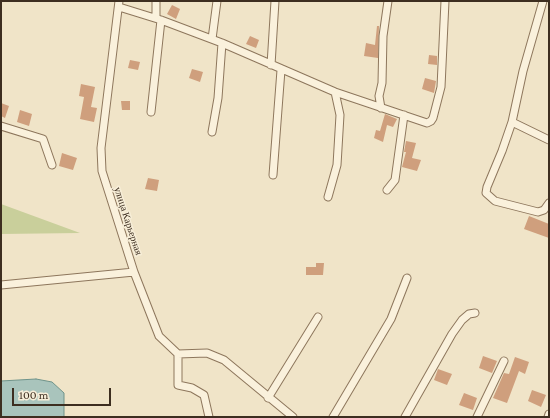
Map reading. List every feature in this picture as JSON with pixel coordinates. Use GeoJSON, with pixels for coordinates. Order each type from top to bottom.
{"type":"FeatureCollection","features":[{"type":"Feature","properties":{"kind":"street"},"geometry":{"type":"LineString","coordinates":[[151,112],[158,19],[156,1]]}},
{"type":"Feature","properties":{"kind":"street"},"geometry":{"type":"LineString","coordinates":[[212,39],[216,1]]}},
{"type":"Feature","properties":{"kind":"street"},"geometry":{"type":"LineString","coordinates":[[271,65],[275,1]]}},
{"type":"Feature","properties":{"kind":"street"},"geometry":{"type":"LineString","coordinates":[[381,108],[379,96],[382,83],[383,36],[388,1]]}},
{"type":"Feature","properties":{"kind":"street"},"geometry":{"type":"LineString","coordinates":[[119,4],[222,43],[281,70],[335,92],[427,122],[431,121],[433,118],[440,86],[445,1]]}},
{"type":"Feature","properties":{"kind":"street"},"geometry":{"type":"LineString","coordinates":[[543,1],[522,71],[512,122],[502,151],[486,187],[486,193],[495,200],[538,212],[544,210],[549,204]]}},
{"type":"Feature","properties":{"kind":"street","name":"улица Карьерная"},"geometry":{"type":"LineString","coordinates":[[119,4],[101,148],[102,171],[134,272],[159,336],[178,354]]}},
{"type":"Feature","properties":{"kind":"street"},"geometry":{"type":"LineString","coordinates":[[212,132],[218,98],[222,43]]}},
{"type":"Feature","properties":{"kind":"street"},"geometry":{"type":"LineString","coordinates":[[273,175],[281,70]]}},
{"type":"Feature","properties":{"kind":"street"},"geometry":{"type":"LineString","coordinates":[[328,197],[337,165],[340,115],[335,92]]}},
{"type":"Feature","properties":{"kind":"street"},"geometry":{"type":"LineString","coordinates":[[387,190],[395,180],[404,115]]}},
{"type":"Feature","properties":{"kind":"street"},"geometry":{"type":"LineString","coordinates":[[512,122],[549,140]]}},
{"type":"Feature","properties":{"kind":"street"},"geometry":{"type":"LineString","coordinates":[[1,126],[42,139],[52,165]]}},
{"type":"Feature","properties":{"kind":"street"},"geometry":{"type":"LineString","coordinates":[[1,285],[134,272]]}},
{"type":"Feature","properties":{"kind":"street"},"geometry":{"type":"LineString","coordinates":[[332,417],[391,318],[407,278]]}},
{"type":"Feature","properties":{"kind":"street"},"geometry":{"type":"LineString","coordinates":[[405,417],[455,330],[462,320],[469,314],[475,313]]}},
{"type":"Feature","properties":{"kind":"street"},"geometry":{"type":"LineString","coordinates":[[268,398],[318,316]]}},
{"type":"Feature","properties":{"kind":"street"},"geometry":{"type":"LineString","coordinates":[[209,417],[204,395],[192,388],[178,385],[178,354],[207,353],[224,360],[268,398],[293,417]]}},
{"type":"Feature","properties":{"kind":"street"},"geometry":{"type":"LineString","coordinates":[[477,417],[504,362]]}},
{"type":"Feature","properties":{"kind":"green space"},"geometry":{"type":"Polygon","coordinates":[[[1,204],[80,233],[1,234],[1,204]]]}},
{"type":"Feature","properties":{"kind":"water"},"geometry":{"type":"Polygon","coordinates":[[[36,379],[52,382],[64,393],[64,417],[1,417],[1,381],[36,379]]]}},
{"type":"Feature","properties":{"kind":"building"},"geometry":{"type":"Polygon","coordinates":[[[172,5],[180,9],[176,19],[167,14],[172,5]]]}},
{"type":"Feature","properties":{"kind":"building"},"geometry":{"type":"Polygon","coordinates":[[[377,26],[379,26],[378,58],[364,56],[366,43],[375,45],[377,26]]]}},
{"type":"Feature","properties":{"kind":"building"},"geometry":{"type":"Polygon","coordinates":[[[250,36],[259,40],[256,48],[246,44],[250,36]]]}},
{"type":"Feature","properties":{"kind":"building"},"geometry":{"type":"Polygon","coordinates":[[[429,55],[437,56],[437,65],[428,64],[429,55]]]}},
{"type":"Feature","properties":{"kind":"building"},"geometry":{"type":"Polygon","coordinates":[[[130,60],[140,62],[138,70],[128,68],[130,60]]]}},
{"type":"Feature","properties":{"kind":"building"},"geometry":{"type":"Polygon","coordinates":[[[192,69],[203,72],[200,82],[189,78],[192,69]]]}},
{"type":"Feature","properties":{"kind":"building"},"geometry":{"type":"Polygon","coordinates":[[[425,78],[436,81],[434,93],[422,89],[425,78]]]}},
{"type":"Feature","properties":{"kind":"building"},"geometry":{"type":"Polygon","coordinates":[[[81,84],[95,87],[91,107],[97,108],[94,122],[80,119],[84,97],[79,96],[81,84]]]}},
{"type":"Feature","properties":{"kind":"building"},"geometry":{"type":"Polygon","coordinates":[[[121,101],[130,101],[130,110],[122,110],[121,101]]]}},
{"type":"Feature","properties":{"kind":"building"},"geometry":{"type":"Polygon","coordinates":[[[1,103],[9,106],[5,118],[1,116],[1,103]]]}},
{"type":"Feature","properties":{"kind":"building"},"geometry":{"type":"Polygon","coordinates":[[[20,110],[32,114],[29,126],[17,122],[20,110]]]}},
{"type":"Feature","properties":{"kind":"building"},"geometry":{"type":"Polygon","coordinates":[[[385,114],[397,119],[393,127],[387,125],[383,142],[374,138],[376,130],[380,131],[385,114]]]}},
{"type":"Feature","properties":{"kind":"building"},"geometry":{"type":"Polygon","coordinates":[[[406,141],[416,143],[412,158],[421,160],[417,171],[402,167],[406,152],[404,152],[406,141]]]}},
{"type":"Feature","properties":{"kind":"building"},"geometry":{"type":"Polygon","coordinates":[[[62,153],[77,158],[73,170],[59,166],[62,153]]]}},
{"type":"Feature","properties":{"kind":"building"},"geometry":{"type":"Polygon","coordinates":[[[148,178],[159,180],[157,191],[145,189],[148,178]]]}},
{"type":"Feature","properties":{"kind":"building"},"geometry":{"type":"Polygon","coordinates":[[[529,216],[549,224],[549,238],[524,229],[529,216]]]}},
{"type":"Feature","properties":{"kind":"building"},"geometry":{"type":"Polygon","coordinates":[[[316,263],[324,263],[323,275],[306,275],[306,267],[316,267],[316,263]]]}},
{"type":"Feature","properties":{"kind":"building"},"geometry":{"type":"Polygon","coordinates":[[[483,356],[497,361],[492,373],[479,368],[483,356]]]}},
{"type":"Feature","properties":{"kind":"building"},"geometry":{"type":"Polygon","coordinates":[[[515,357],[529,362],[525,374],[519,371],[507,403],[493,398],[504,373],[509,374],[515,357]]]}},
{"type":"Feature","properties":{"kind":"building"},"geometry":{"type":"Polygon","coordinates":[[[438,369],[452,374],[447,385],[434,380],[438,369]]]}},
{"type":"Feature","properties":{"kind":"building"},"geometry":{"type":"Polygon","coordinates":[[[532,390],[546,395],[541,407],[528,401],[532,390]]]}},
{"type":"Feature","properties":{"kind":"building"},"geometry":{"type":"Polygon","coordinates":[[[464,393],[477,398],[473,410],[459,405],[464,393]]]}}]}
